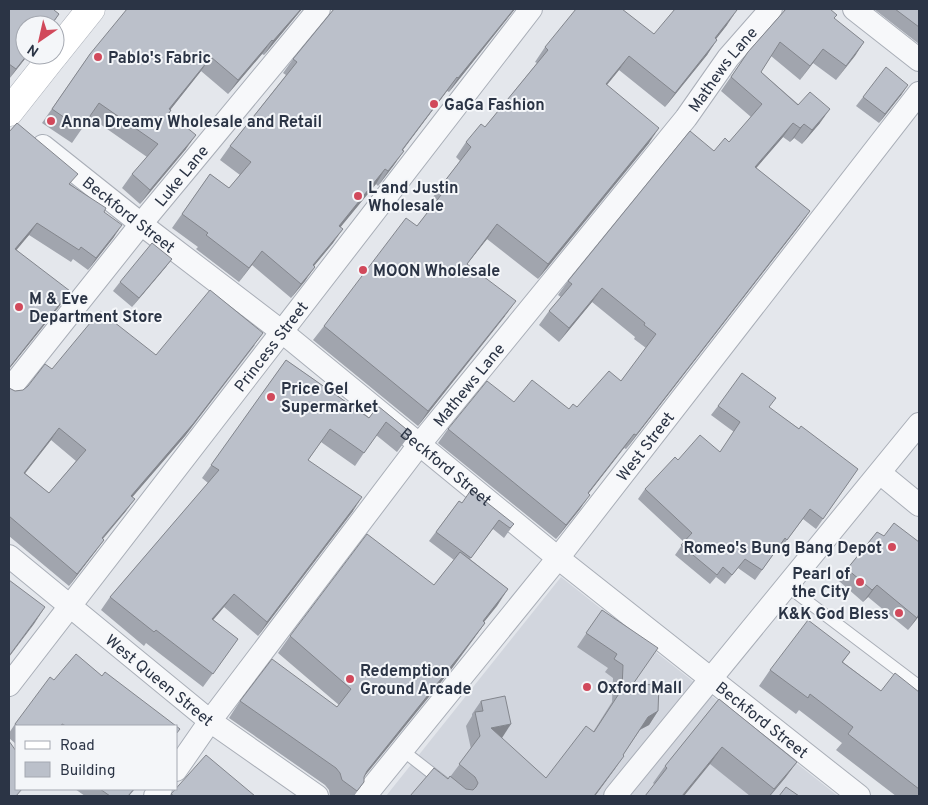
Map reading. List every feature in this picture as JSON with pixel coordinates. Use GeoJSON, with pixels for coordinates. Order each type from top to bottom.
{"type":"FeatureCollection","features":[{"type":"Feature","properties":{"kind":"street"},"geometry":{"type":"LineString","coordinates":[[65,42],[91,9]]}},
{"type":"Feature","properties":{"kind":"street","name":"Luke Lane"},"geometry":{"type":"LineString","coordinates":[[9,390],[141,224],[319,9]]}},
{"type":"Feature","properties":{"kind":"street","name":"Princess Street"},"geometry":{"type":"LineString","coordinates":[[9,685],[531,9]]}},
{"type":"Feature","properties":{"kind":"street","name":"Mathews Lane"},"geometry":{"type":"LineString","coordinates":[[178,767],[210,721],[419,445],[686,118],[728,58],[770,9]]}},
{"type":"Feature","properties":{"kind":"street"},"geometry":{"type":"LineString","coordinates":[[854,9],[919,60]]}},
{"type":"Feature","properties":{"kind":"street"},"geometry":{"type":"LineString","coordinates":[[9,112],[46,65]]}},
{"type":"Feature","properties":{"kind":"street","name":"West Street"},"geometry":{"type":"LineString","coordinates":[[365,796],[558,558],[919,93]]}},
{"type":"Feature","properties":{"kind":"street","name":"Beckford Street"},"geometry":{"type":"LineString","coordinates":[[9,119],[141,224],[281,331],[558,558],[859,796]]}},
{"type":"Feature","properties":{"kind":"street"},"geometry":{"type":"LineString","coordinates":[[615,796],[919,424]]}},
{"type":"Feature","properties":{"kind":"street"},"geometry":{"type":"LineString","coordinates":[[880,473],[919,505]]}},
{"type":"Feature","properties":{"kind":"street","name":"West Queen Street"},"geometry":{"type":"LineString","coordinates":[[9,556],[70,604],[210,721],[317,796]]}},
{"type":"Feature","properties":{"kind":"lane"},"geometry":{"type":"LineString","coordinates":[[787,586],[919,686]]}},
{"type":"Feature","properties":{"kind":"lane"},"geometry":{"type":"LineString","coordinates":[[402,750],[460,796]]}},
{"type":"Feature","properties":{"kind":"shaded area","name":"Oxford Mall"},"geometry":{"type":"Polygon","coordinates":[[[561,577],[838,796],[386,796],[561,577]]]}},
{"type":"Feature","properties":{"kind":"building"},"geometry":{"type":"Polygon","coordinates":[[[9,9],[55,9],[58,15],[15,15],[15,65],[19,65],[16,69],[9,64],[9,9]]]}},
{"type":"Feature","properties":{"kind":"building"},"geometry":{"type":"Polygon","coordinates":[[[127,9],[301,9],[238,80],[211,57],[169,109],[171,110],[169,113],[196,135],[150,190],[132,174],[158,144],[99,103],[81,129],[52,109],[90,54],[127,9]]]}},
{"type":"Feature","properties":{"kind":"building"},"geometry":{"type":"Polygon","coordinates":[[[334,9],[514,9],[457,77],[388,171],[385,169],[339,226],[343,229],[313,265],[315,267],[301,284],[262,251],[249,268],[206,235],[208,233],[182,214],[210,174],[229,188],[251,162],[230,146],[297,62],[293,59],[334,9]]]}},
{"type":"Feature","properties":{"kind":"building"},"geometry":{"type":"Polygon","coordinates":[[[576,9],[622,9],[654,34],[675,9],[737,10],[715,38],[717,40],[675,93],[629,56],[606,84],[659,128],[548,264],[497,224],[467,264],[516,301],[428,411],[324,326],[406,218],[417,226],[448,186],[444,182],[471,147],[466,142],[481,124],[485,127],[548,50],[545,47],[576,9]]]}},
{"type":"Feature","properties":{"kind":"building"},"geometry":{"type":"Polygon","coordinates":[[[786,9],[830,9],[837,15],[834,18],[864,42],[846,66],[823,49],[810,66],[780,42],[761,72],[798,105],[810,92],[830,109],[812,130],[804,124],[800,128],[793,123],[755,167],[810,211],[640,430],[636,435],[634,434],[588,493],[590,495],[566,525],[448,429],[487,381],[514,402],[532,380],[569,409],[573,404],[577,407],[609,371],[621,381],[656,334],[644,325],[645,323],[602,288],[569,328],[549,311],[572,284],[568,281],[690,131],[714,151],[725,138],[729,142],[762,104],[731,77],[748,52],[786,9]]]}},
{"type":"Feature","properties":{"kind":"building"},"geometry":{"type":"Polygon","coordinates":[[[895,9],[919,9],[919,27],[895,9]]]}},
{"type":"Feature","properties":{"kind":"building"},"geometry":{"type":"Polygon","coordinates":[[[886,67],[908,85],[885,114],[863,97],[886,67]]]}},
{"type":"Feature","properties":{"kind":"building"},"geometry":{"type":"Polygon","coordinates":[[[17,123],[78,174],[69,184],[106,208],[104,212],[122,225],[96,258],[81,247],[79,250],[37,223],[15,249],[70,291],[9,368],[9,132],[17,123]]]}},
{"type":"Feature","properties":{"kind":"building"},"geometry":{"type":"Polygon","coordinates":[[[152,243],[172,259],[139,298],[120,282],[152,243]]]}},
{"type":"Feature","properties":{"kind":"building"},"geometry":{"type":"Polygon","coordinates":[[[210,290],[263,333],[193,424],[131,496],[135,499],[102,538],[104,540],[77,574],[9,516],[9,388],[15,391],[23,390],[45,364],[52,369],[100,311],[156,355],[210,290]],[[59,428],[24,473],[49,493],[86,450],[59,428]]]}},
{"type":"Feature","properties":{"kind":"building"},"geometry":{"type":"Polygon","coordinates":[[[286,360],[369,418],[378,406],[411,433],[407,439],[386,422],[364,453],[330,429],[308,460],[362,497],[267,622],[234,594],[212,619],[238,639],[213,674],[156,630],[154,632],[110,597],[219,470],[211,465],[286,360]]]}},
{"type":"Feature","properties":{"kind":"building"},"geometry":{"type":"Polygon","coordinates":[[[742,373],[776,398],[769,407],[799,429],[801,426],[858,469],[823,519],[810,509],[787,540],[785,538],[762,570],[745,559],[732,575],[723,567],[717,575],[681,545],[692,533],[645,489],[675,457],[678,460],[700,435],[720,452],[740,422],[718,406],[742,373]]]}},
{"type":"Feature","properties":{"kind":"building"},"geometry":{"type":"Polygon","coordinates":[[[471,490],[514,524],[510,528],[499,520],[471,558],[436,532],[459,501],[462,503],[471,490]]]}},
{"type":"Feature","properties":{"kind":"building"},"geometry":{"type":"Polygon","coordinates":[[[894,523],[919,542],[919,614],[917,618],[877,585],[872,590],[847,569],[877,532],[884,536],[894,523]]]}},
{"type":"Feature","properties":{"kind":"building","name":"Redemption Ground Arcade"},"geometry":{"type":"Polygon","coordinates":[[[367,534],[434,585],[460,552],[508,589],[483,621],[485,623],[461,654],[367,771],[364,782],[357,791],[342,780],[336,768],[240,701],[272,659],[337,707],[351,689],[290,636],[367,534]]]}},
{"type":"Feature","properties":{"kind":"building"},"geometry":{"type":"Polygon","coordinates":[[[9,580],[45,607],[9,656],[9,580]]]}},
{"type":"Feature","properties":{"kind":"building"},"geometry":{"type":"Polygon","coordinates":[[[602,610],[658,648],[633,684],[659,685],[658,711],[648,717],[624,756],[594,796],[410,796],[434,768],[448,779],[450,776],[466,789],[473,790],[476,787],[478,783],[475,777],[459,764],[480,736],[475,712],[483,711],[481,701],[505,696],[511,724],[491,728],[546,778],[586,726],[594,732],[622,689],[623,665],[614,659],[617,654],[586,633],[602,610]]]}},
{"type":"Feature","properties":{"kind":"building"},"geometry":{"type":"Polygon","coordinates":[[[808,620],[850,652],[842,662],[881,691],[895,673],[919,692],[919,789],[848,734],[853,727],[810,694],[808,698],[770,670],[808,620]]]}},
{"type":"Feature","properties":{"kind":"building"},"geometry":{"type":"Polygon","coordinates":[[[76,654],[102,676],[105,672],[175,725],[15,724],[50,677],[54,680],[76,654]]]}},
{"type":"Feature","properties":{"kind":"building"},"geometry":{"type":"Polygon","coordinates":[[[719,699],[797,762],[774,789],[722,747],[682,796],[645,796],[667,768],[665,766],[719,699]]]}},
{"type":"Feature","properties":{"kind":"building"},"geometry":{"type":"Polygon","coordinates":[[[9,741],[15,750],[15,790],[21,790],[16,796],[9,796],[9,741]]]}},
{"type":"Feature","properties":{"kind":"building"},"geometry":{"type":"Polygon","coordinates":[[[206,755],[255,796],[174,796],[171,794],[175,790],[178,790],[178,786],[206,755]]]}},
{"type":"Feature","properties":{"kind":"building"},"geometry":{"type":"Polygon","coordinates":[[[786,787],[799,796],[779,796],[786,787]]]}},
{"type":"Feature","properties":{"kind":"building"},"geometry":{"type":"Polygon","coordinates":[[[101,790],[133,790],[128,796],[110,796],[101,790]]]}},
{"type":"Feature","properties":{"kind":"place","name":"Pablo's Fabric"},"geometry":{"type":"Point","coordinates":[98,57]}},
{"type":"Feature","properties":{"kind":"place","name":"GaGa Fashion"},"geometry":{"type":"Point","coordinates":[434,104]}},
{"type":"Feature","properties":{"kind":"place","name":"Anna Dreamy Wholesale and Retail"},"geometry":{"type":"Point","coordinates":[51,121]}},
{"type":"Feature","properties":{"kind":"place","name":"L and Justin Wholesale"},"geometry":{"type":"Point","coordinates":[358,196]}},
{"type":"Feature","properties":{"kind":"place","name":"MOON Wholesale"},"geometry":{"type":"Point","coordinates":[363,270]}},
{"type":"Feature","properties":{"kind":"place","name":"M & Eve Department Store"},"geometry":{"type":"Point","coordinates":[19,307]}},
{"type":"Feature","properties":{"kind":"place","name":"Price Gel Supermarket"},"geometry":{"type":"Point","coordinates":[271,397]}},
{"type":"Feature","properties":{"kind":"place","name":"Romeo's Bung Bang Depot"},"geometry":{"type":"Point","coordinates":[892,547]}},
{"type":"Feature","properties":{"kind":"place","name":"Pearl of the City"},"geometry":{"type":"Point","coordinates":[860,582]}},
{"type":"Feature","properties":{"kind":"place","name":"K&K God Bless"},"geometry":{"type":"Point","coordinates":[899,613]}},
{"type":"Feature","properties":{"kind":"place","name":"Redemption Ground Arcade"},"geometry":{"type":"Point","coordinates":[350,679]}},
{"type":"Feature","properties":{"kind":"place","name":"Oxford Mall"},"geometry":{"type":"Point","coordinates":[587,687]}}]}
